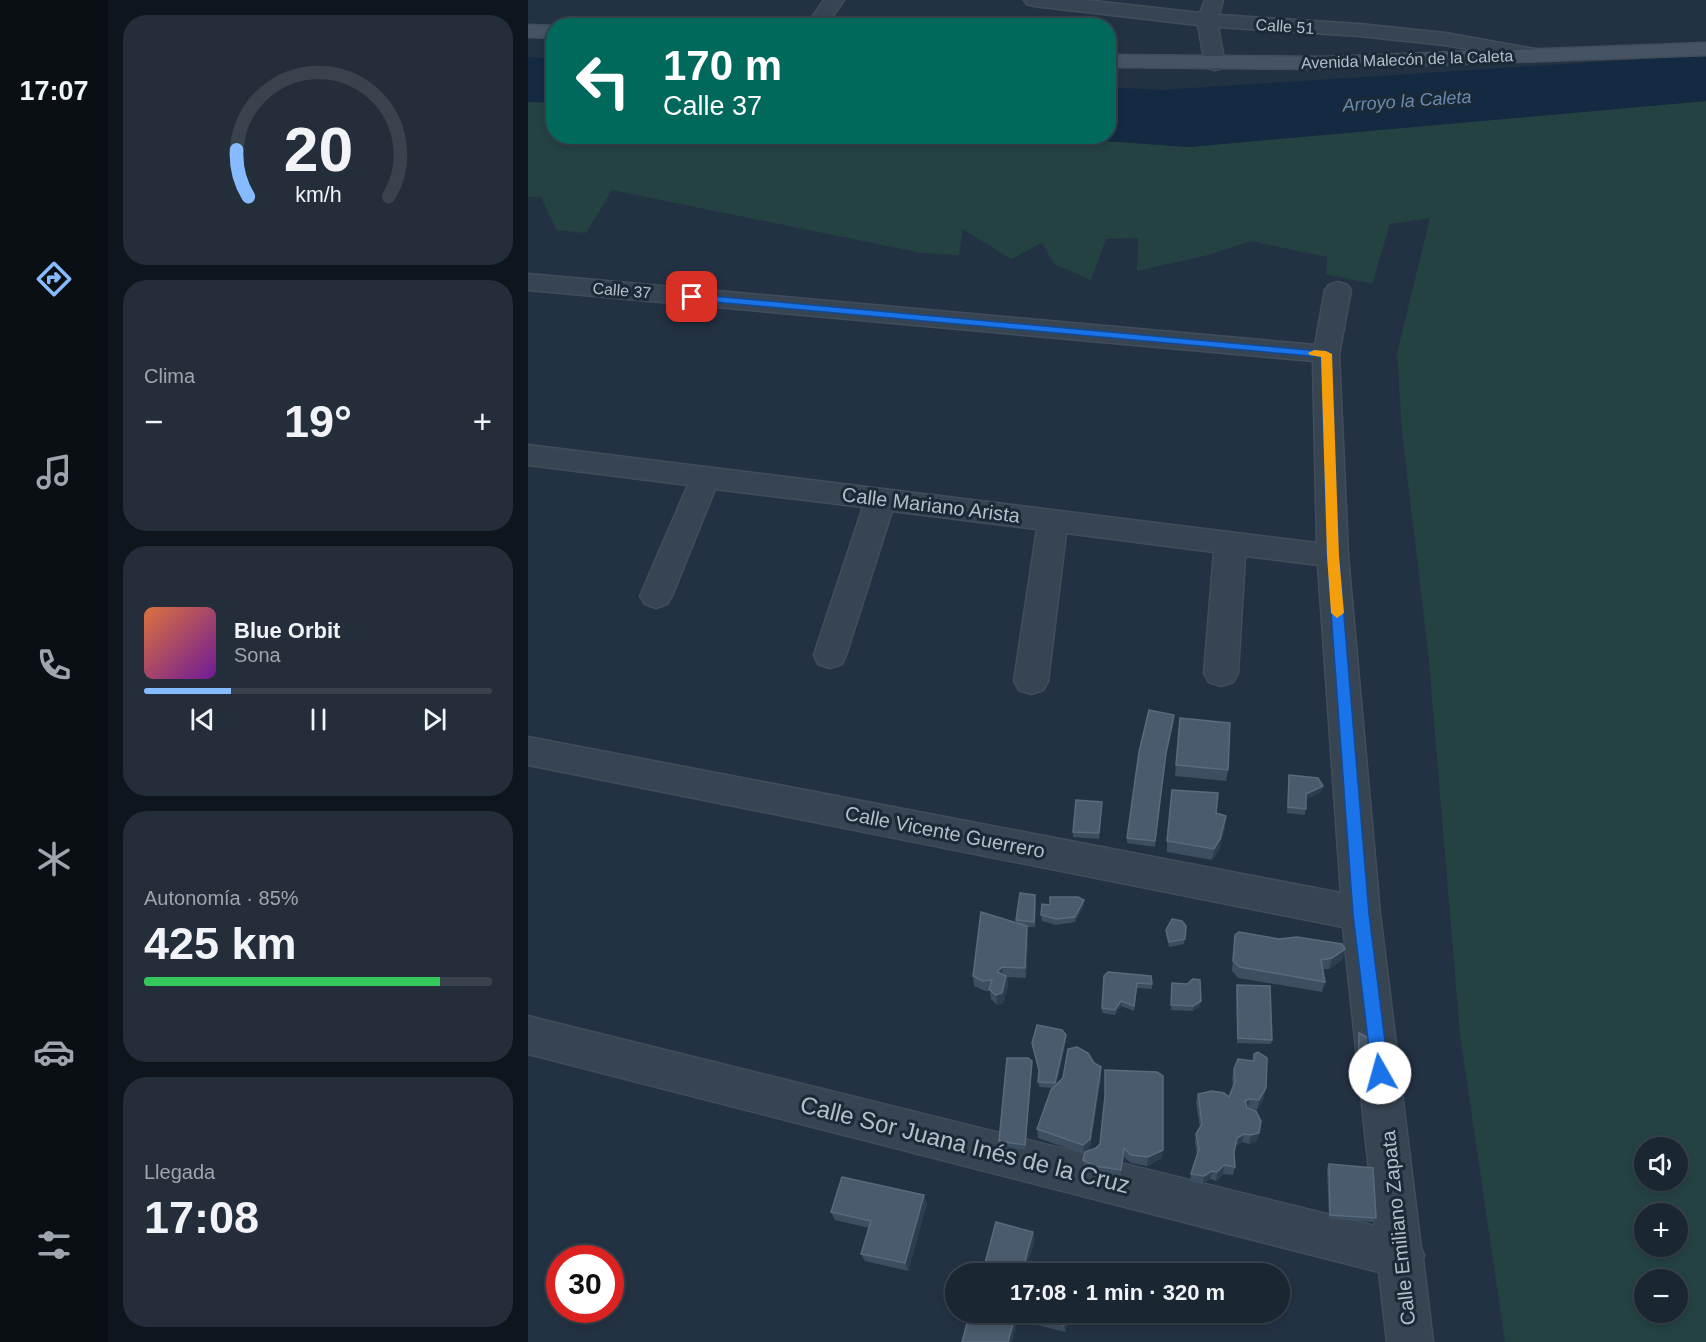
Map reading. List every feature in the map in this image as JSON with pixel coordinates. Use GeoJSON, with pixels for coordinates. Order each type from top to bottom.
{"type":"FeatureCollection","features":[{"type":"Feature","properties":{"kind":"main road"},"geometry":{"type":"LineString","coordinates":[[528,31],[546,32]]}},
{"type":"Feature","properties":{"kind":"main road","name":"Avenida Malecón de la Caleta"},"geometry":{"type":"LineString","coordinates":[[1116,61],[1215,64],[1324,63],[1706,49]]}},
{"type":"Feature","properties":{"kind":"street"},"geometry":{"type":"LineString","coordinates":[[822,18],[834,0]]}},
{"type":"Feature","properties":{"kind":"street","name":"Calle 51"},"geometry":{"type":"LineString","coordinates":[[1034,0],[1207,20],[1434,38],[1535,55]]}},
{"type":"Feature","properties":{"kind":"street"},"geometry":{"type":"LineString","coordinates":[[1215,0],[1207,20],[1215,64]]}},
{"type":"Feature","properties":{"kind":"street","name":"Calle 37"},"geometry":{"type":"LineString","coordinates":[[528,282],[1326,354]]}},
{"type":"Feature","properties":{"kind":"street","name":"Calle Emiliano Zapata"},"geometry":{"type":"LineString","coordinates":[[1338,290],[1326,354],[1333,556],[1361,914],[1402,1255],[1410,1342]]}},
{"type":"Feature","properties":{"kind":"street","name":"Calle Mariano Arista"},"geometry":{"type":"LineString","coordinates":[[531,463],[706,476],[1333,556]]}},
{"type":"Feature","properties":{"kind":"street"},"geometry":{"type":"LineString","coordinates":[[656,596],[706,476]]}},
{"type":"Feature","properties":{"kind":"street"},"geometry":{"type":"LineString","coordinates":[[830,655],[880,499]]}},
{"type":"Feature","properties":{"kind":"street"},"geometry":{"type":"LineString","coordinates":[[1031,681],[1053,520]]}},
{"type":"Feature","properties":{"kind":"street"},"geometry":{"type":"LineString","coordinates":[[1221,673],[1230,544]]}},
{"type":"Feature","properties":{"kind":"street","name":"Calle Vicente Guerrero"},"geometry":{"type":"LineString","coordinates":[[528,751],[1361,914]]}},
{"type":"Feature","properties":{"kind":"street","name":"Calle Sor Juana Inés de la Cruz"},"geometry":{"type":"LineString","coordinates":[[528,1035],[1402,1255]]}},
{"type":"Feature","properties":{"kind":"green space"},"geometry":{"type":"Polygon","coordinates":[[[528,96],[546,97],[546,144],[1116,144],[1116,141],[1189,147],[1706,101],[1706,1342],[1505,1342],[1460,1034],[1428,651],[1402,432],[1397,353],[1430,218],[1390,224],[1372,284],[1326,274],[1327,257],[1251,241],[1208,255],[1137,271],[1138,238],[1106,239],[1091,280],[1054,264],[1042,243],[1011,259],[963,229],[959,255],[922,253],[612,190],[586,233],[557,230],[541,197],[528,197],[528,96]]]}},
{"type":"Feature","properties":{"kind":"water","name":"Arroyo la Caleta"},"geometry":{"type":"Polygon","coordinates":[[[1706,55],[1706,101],[1189,147],[1116,142],[1116,87],[1160,90],[1706,55]]]}},
{"type":"Feature","properties":{"kind":"water"},"geometry":{"type":"Polygon","coordinates":[[[528,57],[546,58],[546,103],[528,102],[528,57]]]}},
{"type":"Feature","properties":{"kind":"building"},"geometry":{"type":"Polygon","coordinates":[[[1149,710],[1174,715],[1166,753],[1155,841],[1127,838],[1139,752],[1149,710]]]}},
{"type":"Feature","properties":{"kind":"building"},"geometry":{"type":"Polygon","coordinates":[[[1180,718],[1230,723],[1228,770],[1176,765],[1180,718]]]}},
{"type":"Feature","properties":{"kind":"building"},"geometry":{"type":"Polygon","coordinates":[[[1289,775],[1318,778],[1323,786],[1306,794],[1306,809],[1288,807],[1289,775]]]}},
{"type":"Feature","properties":{"kind":"building"},"geometry":{"type":"Polygon","coordinates":[[[1172,790],[1218,793],[1216,813],[1226,816],[1220,839],[1214,849],[1167,841],[1172,790]]]}},
{"type":"Feature","properties":{"kind":"building"},"geometry":{"type":"Polygon","coordinates":[[[1076,800],[1102,802],[1099,833],[1073,832],[1076,800]]]}},
{"type":"Feature","properties":{"kind":"building"},"geometry":{"type":"Polygon","coordinates":[[[1020,893],[1035,895],[1034,922],[1016,920],[1020,893]]]}},
{"type":"Feature","properties":{"kind":"building"},"geometry":{"type":"Polygon","coordinates":[[[1050,897],[1078,897],[1084,900],[1075,917],[1056,919],[1041,915],[1042,904],[1050,905],[1050,897]]]}},
{"type":"Feature","properties":{"kind":"building"},"geometry":{"type":"Polygon","coordinates":[[[981,912],[1027,926],[1025,968],[1002,967],[997,972],[1006,976],[1002,993],[996,995],[989,989],[992,980],[983,981],[973,976],[981,912]]]}},
{"type":"Feature","properties":{"kind":"building"},"geometry":{"type":"Polygon","coordinates":[[[1172,919],[1182,921],[1186,926],[1185,939],[1169,942],[1166,930],[1172,919]]]}},
{"type":"Feature","properties":{"kind":"building"},"geometry":{"type":"Polygon","coordinates":[[[1239,932],[1279,939],[1297,937],[1342,944],[1345,949],[1332,958],[1321,960],[1325,982],[1240,967],[1233,961],[1235,935],[1239,932]]]}},
{"type":"Feature","properties":{"kind":"building"},"geometry":{"type":"Polygon","coordinates":[[[1108,972],[1151,976],[1152,984],[1137,983],[1134,1006],[1121,1001],[1115,1010],[1102,1008],[1104,976],[1108,972]]]}},
{"type":"Feature","properties":{"kind":"building"},"geometry":{"type":"Polygon","coordinates":[[[1193,979],[1200,980],[1201,1001],[1193,1006],[1171,1005],[1172,983],[1187,984],[1193,979]]]}},
{"type":"Feature","properties":{"kind":"building"},"geometry":{"type":"Polygon","coordinates":[[[1237,985],[1270,986],[1272,1040],[1238,1038],[1237,985]]]}},
{"type":"Feature","properties":{"kind":"building"},"geometry":{"type":"Polygon","coordinates":[[[1037,1025],[1062,1030],[1066,1035],[1055,1083],[1038,1082],[1039,1070],[1032,1043],[1037,1025]]]}},
{"type":"Feature","properties":{"kind":"building"},"geometry":{"type":"Polygon","coordinates":[[[1359,1033],[1369,1038],[1371,1089],[1358,1084],[1359,1033]]]}},
{"type":"Feature","properties":{"kind":"building"},"geometry":{"type":"Polygon","coordinates":[[[1077,1047],[1088,1053],[1094,1063],[1101,1067],[1090,1139],[1083,1145],[1037,1129],[1051,1090],[1063,1078],[1068,1049],[1077,1047]]]}},
{"type":"Feature","properties":{"kind":"building"},"geometry":{"type":"Polygon","coordinates":[[[1258,1052],[1267,1058],[1266,1088],[1259,1100],[1245,1101],[1247,1108],[1256,1111],[1261,1121],[1259,1133],[1244,1134],[1237,1138],[1234,1152],[1235,1167],[1224,1165],[1217,1172],[1212,1171],[1204,1176],[1191,1174],[1199,1149],[1196,1134],[1202,1124],[1198,1094],[1212,1091],[1224,1093],[1229,1097],[1235,1082],[1234,1069],[1238,1059],[1254,1061],[1254,1054],[1258,1052]]]}},
{"type":"Feature","properties":{"kind":"building"},"geometry":{"type":"Polygon","coordinates":[[[1007,1058],[1028,1058],[1032,1061],[1025,1145],[999,1141],[1007,1058]]]}},
{"type":"Feature","properties":{"kind":"building"},"geometry":{"type":"Polygon","coordinates":[[[1105,1070],[1157,1072],[1163,1076],[1163,1150],[1148,1157],[1131,1155],[1124,1148],[1121,1170],[1095,1166],[1083,1160],[1085,1152],[1100,1144],[1105,1070]]]}},
{"type":"Feature","properties":{"kind":"building"},"geometry":{"type":"Polygon","coordinates":[[[1329,1164],[1373,1168],[1376,1218],[1330,1215],[1329,1164]]]}},
{"type":"Feature","properties":{"kind":"building"},"geometry":{"type":"Polygon","coordinates":[[[842,1177],[924,1195],[905,1263],[861,1254],[871,1221],[831,1212],[842,1177]]]}},
{"type":"Feature","properties":{"kind":"building"},"geometry":{"type":"Polygon","coordinates":[[[996,1222],[1033,1232],[1025,1261],[1032,1263],[985,1263],[996,1222]]]}},
{"type":"Feature","properties":{"kind":"building"},"geometry":{"type":"Polygon","coordinates":[[[967,1323],[1013,1323],[1008,1342],[962,1342],[967,1323]]]}},
{"type":"Feature","properties":{"kind":"slow traffic"},"geometry":{"type":"LineString","coordinates":[[1314,353],[1326,354],[1337,613]]}},
{"type":"Feature","properties":{"kind":"route"},"geometry":{"type":"LineString","coordinates":[[692,297],[1326,354],[1333,556],[1361,914],[1380,1073]]}}]}
